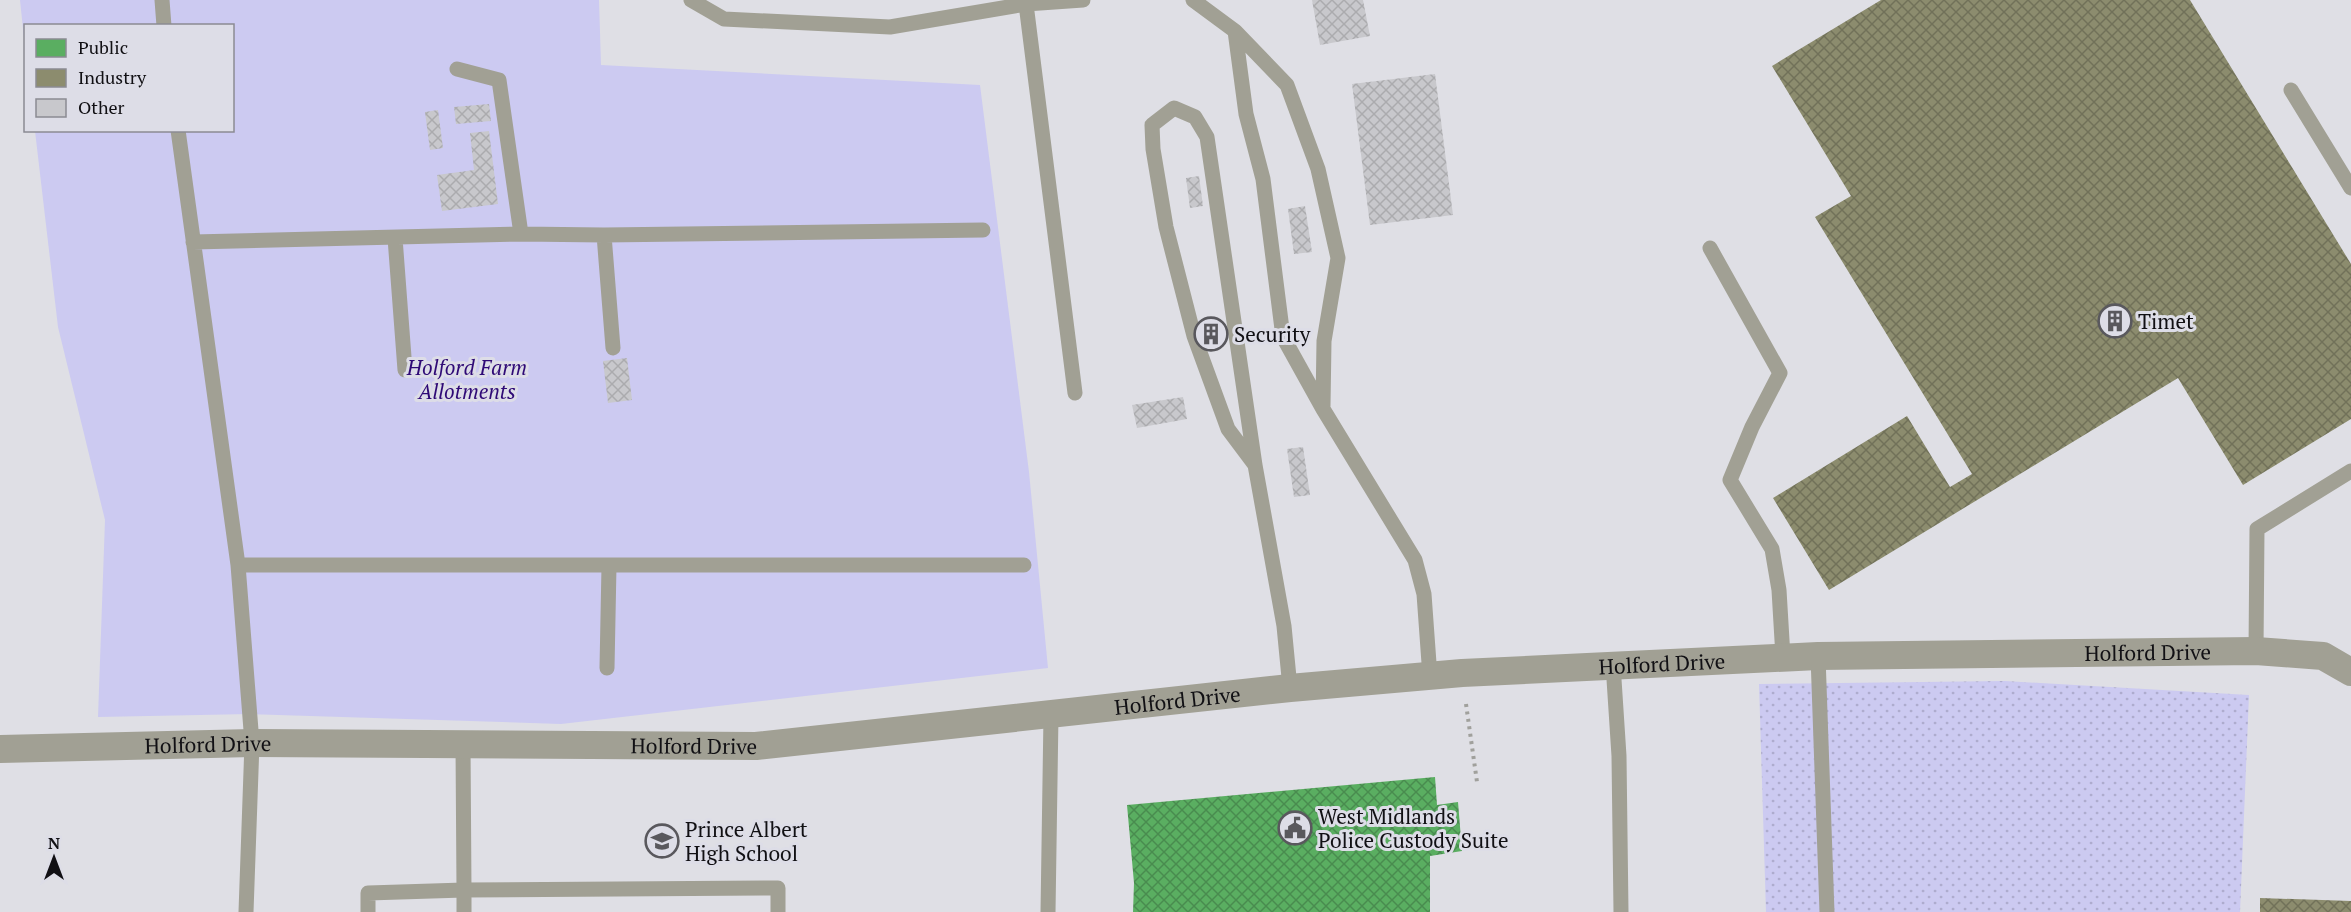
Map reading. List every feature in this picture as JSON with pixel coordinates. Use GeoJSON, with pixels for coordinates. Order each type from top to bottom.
{"type":"FeatureCollection","features":[{"type":"Feature","properties":{"kind":"street","name":"Holford Drive"},"geometry":{"type":"LineString","coordinates":[[0,749],[252,743],[756,746],[1290,688],[1462,673],[1783,657],[2256,651],[2323,656],[2351,672]]}},
{"type":"Feature","properties":{"kind":"lane"},"geometry":{"type":"LineString","coordinates":[[162,0],[164,24]]}},
{"type":"Feature","properties":{"kind":"lane"},"geometry":{"type":"LineString","coordinates":[[691,0],[724,19],[891,27],[1026,4],[1083,0]]}},
{"type":"Feature","properties":{"kind":"lane"},"geometry":{"type":"LineString","coordinates":[[1193,0],[1234,31],[1287,85],[1318,169],[1338,258],[1324,341],[1323,409]]}},
{"type":"Feature","properties":{"kind":"lane"},"geometry":{"type":"LineString","coordinates":[[1026,4],[1075,393]]}},
{"type":"Feature","properties":{"kind":"lane"},"geometry":{"type":"LineString","coordinates":[[1234,31],[1246,114],[1263,179],[1283,337],[1323,409],[1415,560],[1424,594],[1430,677]]}},
{"type":"Feature","properties":{"kind":"lane"},"geometry":{"type":"LineString","coordinates":[[457,69],[499,80],[520,234]]}},
{"type":"Feature","properties":{"kind":"lane"},"geometry":{"type":"LineString","coordinates":[[2291,90],[2351,188]]}},
{"type":"Feature","properties":{"kind":"lane"},"geometry":{"type":"LineString","coordinates":[[1255,465],[1228,429],[1194,336],[1166,227],[1153,149],[1152,125],[1174,108],[1196,117],[1207,137],[1255,465],[1284,626],[1290,688]]}},
{"type":"Feature","properties":{"kind":"lane"},"geometry":{"type":"LineString","coordinates":[[178,132],[238,565],[252,743],[246,912]]}},
{"type":"Feature","properties":{"kind":"lane"},"geometry":{"type":"LineString","coordinates":[[193,242],[520,234],[983,230]]}},
{"type":"Feature","properties":{"kind":"lane"},"geometry":{"type":"LineString","coordinates":[[604,235],[613,348]]}},
{"type":"Feature","properties":{"kind":"lane"},"geometry":{"type":"LineString","coordinates":[[395,238],[405,370]]}},
{"type":"Feature","properties":{"kind":"lane"},"geometry":{"type":"LineString","coordinates":[[1710,248],[1780,373],[1752,427],[1730,480],[1772,549],[1779,590],[1783,657]]}},
{"type":"Feature","properties":{"kind":"lane"},"geometry":{"type":"LineString","coordinates":[[2256,651],[2257,528],[2351,471]]}},
{"type":"Feature","properties":{"kind":"lane"},"geometry":{"type":"LineString","coordinates":[[238,565],[1024,565]]}},
{"type":"Feature","properties":{"kind":"lane"},"geometry":{"type":"LineString","coordinates":[[607,668],[609,566]]}},
{"type":"Feature","properties":{"kind":"lane"},"geometry":{"type":"LineString","coordinates":[[1818,656],[1827,912]]}},
{"type":"Feature","properties":{"kind":"lane"},"geometry":{"type":"LineString","coordinates":[[1613,664],[1619,756],[1621,912]]}},
{"type":"Feature","properties":{"kind":"lane"},"geometry":{"type":"LineString","coordinates":[[1048,912],[1051,715]]}},
{"type":"Feature","properties":{"kind":"lane"},"geometry":{"type":"LineString","coordinates":[[463,744],[464,912]]}},
{"type":"Feature","properties":{"kind":"lane"},"geometry":{"type":"LineString","coordinates":[[368,912],[368,893],[464,890],[778,888],[778,912]]}},
{"type":"Feature","properties":{"kind":"path"},"geometry":{"type":"LineString","coordinates":[[1462,673],[1477,782]]}},
{"type":"Feature","properties":{"kind":"green space","name":"Holford Farm Allotments"},"geometry":{"type":"Polygon","coordinates":[[[20,0],[599,0],[601,65],[980,85],[1029,472],[1048,668],[561,724],[250,714],[98,717],[105,520],[58,327],[35,132],[234,132],[234,24],[24,24],[24,38],[20,0]]]}},
{"type":"Feature","properties":{"kind":"green space"},"geometry":{"type":"Polygon","coordinates":[[[2005,681],[2249,695],[2240,912],[1766,912],[1759,684],[2005,681]]]}},
{"type":"Feature","properties":{"kind":"building: Public","name":"West Midlands Police Custody Suite"},"geometry":{"type":"Polygon","coordinates":[[[1435,777],[1437,805],[1458,802],[1462,851],[1430,856],[1430,912],[1133,912],[1134,883],[1127,805],[1435,777]]]}},
{"type":"Feature","properties":{"kind":"building: Industry","name":"Timet"},"geometry":{"type":"Polygon","coordinates":[[[1881,0],[2190,0],[2351,264],[2351,419],[2243,485],[2178,378],[1829,590],[1773,498],[1907,416],[1950,487],[1972,474],[1815,217],[1851,196],[1772,66],[1881,0]]]}},
{"type":"Feature","properties":{"kind":"building: Industry"},"geometry":{"type":"Polygon","coordinates":[[[2260,898],[2351,901],[2351,912],[2260,912],[2260,898]]]}},
{"type":"Feature","properties":{"kind":"building: Other"},"geometry":{"type":"Polygon","coordinates":[[[1312,0],[1363,0],[1370,36],[1320,45],[1312,0]]]}},
{"type":"Feature","properties":{"kind":"building: Other"},"geometry":{"type":"Polygon","coordinates":[[[1435,74],[1453,215],[1370,225],[1352,84],[1435,74]]]}},
{"type":"Feature","properties":{"kind":"building: Other"},"geometry":{"type":"Polygon","coordinates":[[[489,104],[491,121],[456,124],[454,107],[489,104]]]}},
{"type":"Feature","properties":{"kind":"building: Other"},"geometry":{"type":"Polygon","coordinates":[[[438,110],[443,148],[430,150],[425,112],[438,110]]]}},
{"type":"Feature","properties":{"kind":"building: Other"},"geometry":{"type":"Polygon","coordinates":[[[489,131],[498,204],[442,211],[437,175],[474,170],[470,133],[489,131]]]}},
{"type":"Feature","properties":{"kind":"building: Other"},"geometry":{"type":"Polygon","coordinates":[[[1199,176],[1203,206],[1190,208],[1186,178],[1199,176]]]}},
{"type":"Feature","properties":{"kind":"building: Other"},"geometry":{"type":"Polygon","coordinates":[[[1305,206],[1312,252],[1294,254],[1288,209],[1305,206]]]}},
{"type":"Feature","properties":{"kind":"building: Other","name":"Security"},"geometry":{"type":"Polygon","coordinates":[[[1216,326],[1218,341],[1206,342],[1204,328],[1216,326]]]}},
{"type":"Feature","properties":{"kind":"building: Other"},"geometry":{"type":"Polygon","coordinates":[[[627,358],[632,400],[608,403],[603,361],[627,358]]]}},
{"type":"Feature","properties":{"kind":"building: Other"},"geometry":{"type":"Polygon","coordinates":[[[1183,397],[1187,419],[1137,428],[1132,405],[1183,397]]]}},
{"type":"Feature","properties":{"kind":"building: Other"},"geometry":{"type":"Polygon","coordinates":[[[1303,447],[1310,495],[1294,497],[1287,449],[1303,447]]]}},
{"type":"Feature","properties":{"kind":"place","name":"Timet"},"geometry":{"type":"Point","coordinates":[2115,321]}},
{"type":"Feature","properties":{"kind":"place","name":"Security"},"geometry":{"type":"Point","coordinates":[1211,334]}},
{"type":"Feature","properties":{"kind":"place","name":"West Midlands Police Custody Suite"},"geometry":{"type":"Point","coordinates":[1295,828]}},
{"type":"Feature","properties":{"kind":"place","name":"Prince Albert High School"},"geometry":{"type":"Point","coordinates":[662,841]}}]}
